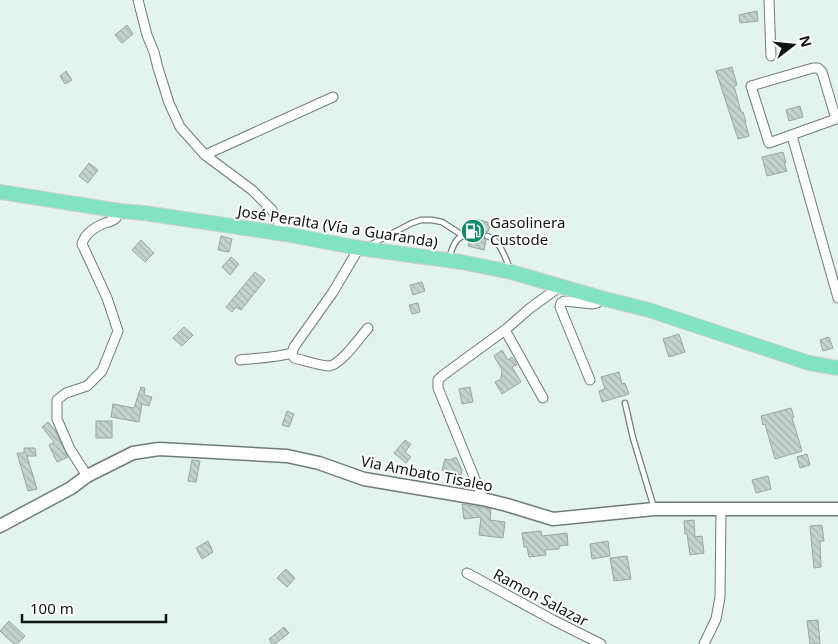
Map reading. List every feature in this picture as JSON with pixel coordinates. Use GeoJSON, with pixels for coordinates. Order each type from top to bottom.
{"type":"FeatureCollection","features":[{"type":"Feature","properties":{"kind":"highway","name":"José Peralta (Vía a Guaranda)"},"geometry":{"type":"LineString","coordinates":[[0,192],[285,234],[511,272],[558,287],[649,310],[808,363],[838,368]]}},
{"type":"Feature","properties":{"kind":"main road","name":"Via Ambato Tisaleo"},"geometry":{"type":"LineString","coordinates":[[0,526],[133,452],[159,449],[287,456],[318,463],[364,480],[483,499],[507,504],[553,519],[654,509],[838,509]]}},
{"type":"Feature","properties":{"kind":"street"},"geometry":{"type":"LineString","coordinates":[[138,0],[169,103],[180,127],[205,155],[252,190],[272,210],[285,234]]}},
{"type":"Feature","properties":{"kind":"street"},"geometry":{"type":"LineString","coordinates":[[769,0],[771,56]]}},
{"type":"Feature","properties":{"kind":"street"},"geometry":{"type":"LineString","coordinates":[[818,68],[822,72],[837,120],[792,136],[769,143],[751,86],[818,68]]}},
{"type":"Feature","properties":{"kind":"street"},"geometry":{"type":"LineString","coordinates":[[205,155],[333,96]]}},
{"type":"Feature","properties":{"kind":"street"},"geometry":{"type":"LineString","coordinates":[[792,136],[838,298]]}},
{"type":"Feature","properties":{"kind":"street"},"geometry":{"type":"LineString","coordinates":[[87,476],[70,449],[57,419],[57,400],[66,393],[88,386],[102,371],[118,332],[106,298],[82,244],[89,232],[98,226],[111,222],[120,211]]}},
{"type":"Feature","properties":{"kind":"street"},"geometry":{"type":"LineString","coordinates":[[362,248],[294,347],[292,353],[294,358],[328,366],[335,364],[341,360],[368,328]]}},
{"type":"Feature","properties":{"kind":"street"},"geometry":{"type":"LineString","coordinates":[[483,499],[438,388],[438,380],[505,330],[558,287]]}},
{"type":"Feature","properties":{"kind":"street"},"geometry":{"type":"LineString","coordinates":[[590,380],[560,308],[561,303],[564,301],[593,304],[597,303],[601,298]]}},
{"type":"Feature","properties":{"kind":"street"},"geometry":{"type":"LineString","coordinates":[[505,330],[543,398]]}},
{"type":"Feature","properties":{"kind":"street"},"geometry":{"type":"LineString","coordinates":[[240,360],[281,356],[292,353]]}},
{"type":"Feature","properties":{"kind":"street"},"geometry":{"type":"LineString","coordinates":[[704,644],[716,619],[720,597],[721,509]]}},
{"type":"Feature","properties":{"kind":"street","name":"Ramon Salazar"},"geometry":{"type":"LineString","coordinates":[[467,573],[601,644]]}},
{"type":"Feature","properties":{"kind":"lane"},"geometry":{"type":"LineString","coordinates":[[362,248],[421,220],[442,222],[462,236]]}},
{"type":"Feature","properties":{"kind":"lane"},"geometry":{"type":"LineString","coordinates":[[448,260],[454,242],[462,236],[471,233]]}},
{"type":"Feature","properties":{"kind":"lane"},"geometry":{"type":"LineString","coordinates":[[487,236],[499,245],[511,272]]}},
{"type":"Feature","properties":{"kind":"lane"},"geometry":{"type":"LineString","coordinates":[[625,403],[633,438],[654,509]]}},
{"type":"Feature","properties":{"kind":"building"},"geometry":{"type":"Polygon","coordinates":[[[757,11],[758,21],[740,23],[739,15],[757,11]]]}},
{"type":"Feature","properties":{"kind":"building"},"geometry":{"type":"Polygon","coordinates":[[[127,25],[133,34],[122,43],[115,35],[127,25]]]}},
{"type":"Feature","properties":{"kind":"building"},"geometry":{"type":"Polygon","coordinates":[[[732,67],[737,85],[734,86],[749,136],[738,139],[716,71],[732,67]]]}},
{"type":"Feature","properties":{"kind":"building"},"geometry":{"type":"Polygon","coordinates":[[[66,71],[72,80],[65,84],[60,76],[66,71]]]}},
{"type":"Feature","properties":{"kind":"building"},"geometry":{"type":"Polygon","coordinates":[[[800,106],[803,117],[789,121],[786,110],[800,106]]]}},
{"type":"Feature","properties":{"kind":"building"},"geometry":{"type":"Polygon","coordinates":[[[783,152],[787,171],[767,176],[762,157],[783,152]]]}},
{"type":"Feature","properties":{"kind":"building"},"geometry":{"type":"Polygon","coordinates":[[[89,163],[98,170],[88,183],[79,176],[89,163]]]}},
{"type":"Feature","properties":{"kind":"building"},"geometry":{"type":"Polygon","coordinates":[[[475,219],[491,223],[488,232],[485,232],[483,235],[483,238],[486,240],[484,250],[468,246],[470,238],[475,234],[475,231],[472,229],[475,219]]]}},
{"type":"Feature","properties":{"kind":"building"},"geometry":{"type":"Polygon","coordinates":[[[221,236],[232,239],[229,252],[218,250],[221,236]]]}},
{"type":"Feature","properties":{"kind":"building"},"geometry":{"type":"Polygon","coordinates":[[[141,240],[154,253],[145,262],[132,250],[141,240]]]}},
{"type":"Feature","properties":{"kind":"building"},"geometry":{"type":"Polygon","coordinates":[[[231,257],[239,264],[230,275],[222,267],[231,257]]]}},
{"type":"Feature","properties":{"kind":"building"},"geometry":{"type":"Polygon","coordinates":[[[255,272],[265,280],[241,310],[236,307],[232,312],[226,307],[255,272]]]}},
{"type":"Feature","properties":{"kind":"building"},"geometry":{"type":"Polygon","coordinates":[[[422,282],[425,291],[413,295],[410,285],[422,282]]]}},
{"type":"Feature","properties":{"kind":"building"},"geometry":{"type":"Polygon","coordinates":[[[418,303],[420,312],[412,314],[409,305],[418,303]]]}},
{"type":"Feature","properties":{"kind":"building"},"geometry":{"type":"Polygon","coordinates":[[[184,327],[193,335],[182,346],[173,338],[184,327]]]}},
{"type":"Feature","properties":{"kind":"building"},"geometry":{"type":"Polygon","coordinates":[[[679,334],[685,352],[669,357],[663,339],[679,334]]]}},
{"type":"Feature","properties":{"kind":"building"},"geometry":{"type":"Polygon","coordinates":[[[829,337],[833,348],[823,351],[820,340],[829,337]]]}},
{"type":"Feature","properties":{"kind":"building"},"geometry":{"type":"Polygon","coordinates":[[[502,350],[508,360],[512,357],[517,365],[512,367],[521,382],[502,394],[495,382],[501,379],[502,370],[494,356],[502,350]]]}},
{"type":"Feature","properties":{"kind":"building"},"geometry":{"type":"Polygon","coordinates":[[[619,372],[622,384],[625,383],[629,394],[602,402],[599,391],[605,389],[601,377],[619,372]]]}},
{"type":"Feature","properties":{"kind":"building"},"geometry":{"type":"Polygon","coordinates":[[[141,387],[145,388],[144,395],[152,397],[149,406],[142,404],[139,422],[111,417],[113,404],[134,408],[141,387]]]}},
{"type":"Feature","properties":{"kind":"building"},"geometry":{"type":"Polygon","coordinates":[[[470,387],[473,402],[462,404],[459,389],[470,387]]]}},
{"type":"Feature","properties":{"kind":"building"},"geometry":{"type":"Polygon","coordinates":[[[791,408],[794,417],[792,418],[802,451],[775,459],[761,416],[791,408]]]}},
{"type":"Feature","properties":{"kind":"building"},"geometry":{"type":"Polygon","coordinates":[[[287,411],[294,414],[289,427],[282,425],[287,411]]]}},
{"type":"Feature","properties":{"kind":"building"},"geometry":{"type":"Polygon","coordinates":[[[96,421],[112,421],[112,438],[96,438],[96,421]]]}},
{"type":"Feature","properties":{"kind":"building"},"geometry":{"type":"Polygon","coordinates":[[[48,422],[55,430],[68,457],[57,462],[49,445],[54,442],[42,427],[48,422]]]}},
{"type":"Feature","properties":{"kind":"building"},"geometry":{"type":"Polygon","coordinates":[[[405,440],[411,444],[405,452],[411,457],[406,463],[394,453],[405,440]]]}},
{"type":"Feature","properties":{"kind":"building"},"geometry":{"type":"Polygon","coordinates":[[[24,448],[35,448],[36,456],[27,456],[37,489],[28,491],[17,453],[24,453],[24,448]]]}},
{"type":"Feature","properties":{"kind":"building"},"geometry":{"type":"Polygon","coordinates":[[[807,454],[810,465],[800,468],[797,457],[807,454]]]}},
{"type":"Feature","properties":{"kind":"building"},"geometry":{"type":"Polygon","coordinates":[[[456,457],[462,470],[461,477],[446,474],[446,471],[442,470],[445,459],[450,460],[456,457]]]}},
{"type":"Feature","properties":{"kind":"building"},"geometry":{"type":"Polygon","coordinates":[[[192,460],[200,461],[196,482],[188,481],[192,460]]]}},
{"type":"Feature","properties":{"kind":"building"},"geometry":{"type":"Polygon","coordinates":[[[768,476],[771,489],[756,493],[752,480],[768,476]]]}},
{"type":"Feature","properties":{"kind":"building"},"geometry":{"type":"Polygon","coordinates":[[[462,504],[491,509],[490,520],[505,522],[503,538],[479,535],[481,517],[464,519],[462,504]]]}},
{"type":"Feature","properties":{"kind":"building"},"geometry":{"type":"Polygon","coordinates":[[[694,520],[695,537],[702,536],[704,553],[690,555],[684,521],[694,520]]]}},
{"type":"Feature","properties":{"kind":"building"},"geometry":{"type":"Polygon","coordinates":[[[822,525],[824,541],[820,541],[821,567],[814,568],[810,526],[822,525]]]}},
{"type":"Feature","properties":{"kind":"building"},"geometry":{"type":"Polygon","coordinates":[[[541,531],[542,536],[567,533],[568,545],[559,546],[559,549],[545,550],[546,555],[529,557],[527,547],[524,547],[522,533],[541,531]]]}},
{"type":"Feature","properties":{"kind":"building"},"geometry":{"type":"Polygon","coordinates":[[[208,541],[213,552],[202,559],[196,548],[208,541]]]}},
{"type":"Feature","properties":{"kind":"building"},"geometry":{"type":"Polygon","coordinates":[[[608,541],[610,556],[592,559],[590,544],[608,541]]]}},
{"type":"Feature","properties":{"kind":"building"},"geometry":{"type":"Polygon","coordinates":[[[627,556],[631,579],[614,581],[610,558],[627,556]]]}},
{"type":"Feature","properties":{"kind":"building"},"geometry":{"type":"Polygon","coordinates":[[[286,569],[295,578],[287,587],[277,578],[286,569]]]}},
{"type":"Feature","properties":{"kind":"building"},"geometry":{"type":"Polygon","coordinates":[[[818,620],[820,644],[810,644],[807,621],[818,620]]]}},
{"type":"Feature","properties":{"kind":"building"},"geometry":{"type":"Polygon","coordinates":[[[9,621],[25,636],[17,644],[14,644],[0,631],[9,621]]]}},
{"type":"Feature","properties":{"kind":"building"},"geometry":{"type":"Polygon","coordinates":[[[284,627],[289,633],[275,644],[272,644],[269,639],[284,627]]]}},
{"type":"Feature","properties":{"kind":"place","name":"Gasolinera Custode"},"geometry":{"type":"Point","coordinates":[473,231]}}]}
